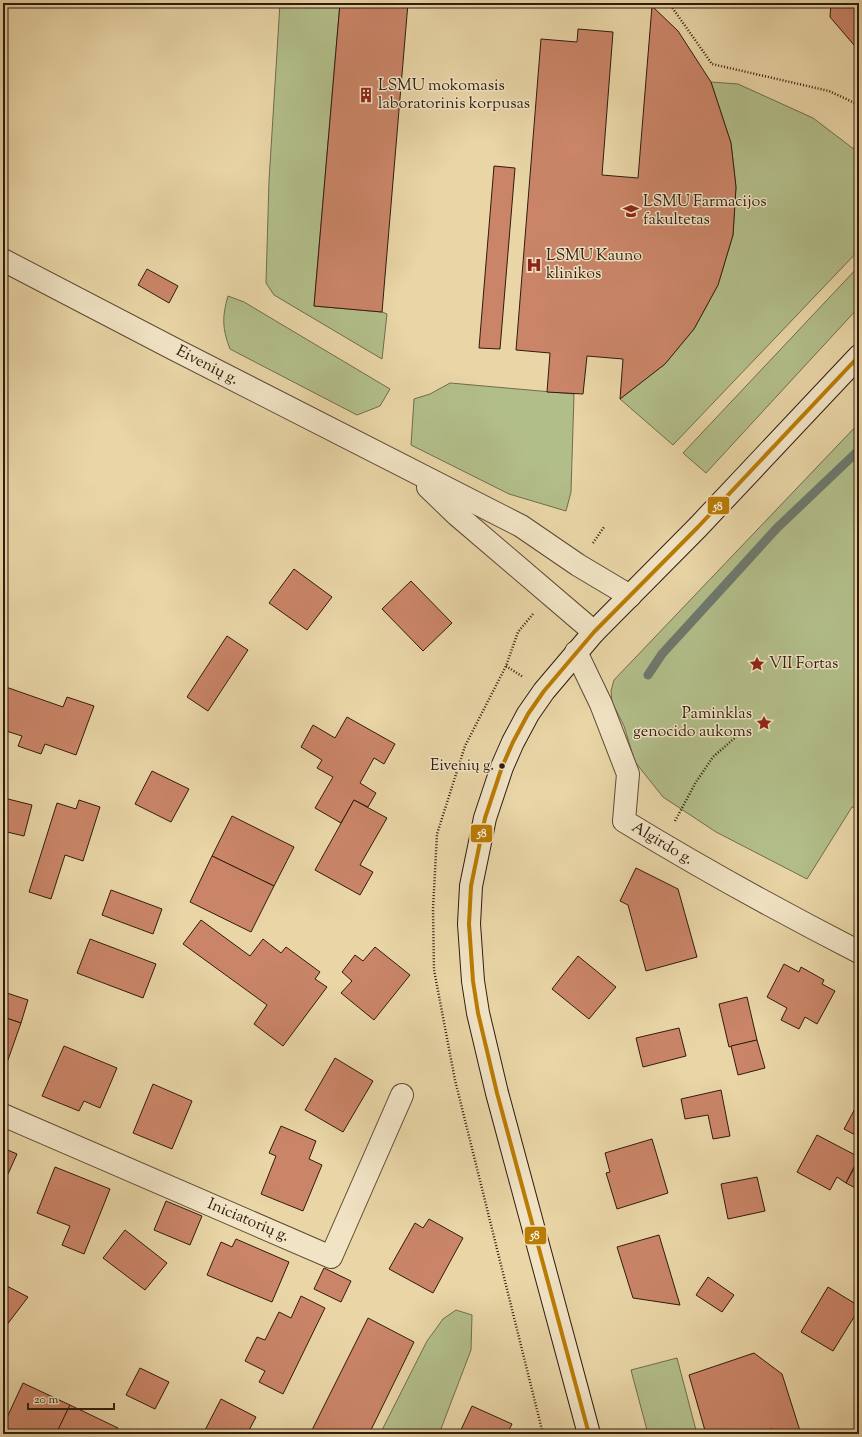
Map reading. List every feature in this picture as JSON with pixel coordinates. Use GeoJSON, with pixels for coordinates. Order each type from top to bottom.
{"type":"FeatureCollection","features":[{"type":"Feature","properties":{"kind":"street","name":"Eivenių g."},"geometry":{"type":"LineString","coordinates":[[3,260],[522,526],[578,565],[630,596]]}},
{"type":"Feature","properties":{"kind":"street"},"geometry":{"type":"LineString","coordinates":[[589,1434],[497,1093],[478,1013],[473,981],[469,924],[471,886],[485,818],[502,767],[513,742],[528,714],[544,691],[594,632],[698,527],[859,356]]}},
{"type":"Feature","properties":{"kind":"street","name":"Eivenių g."},"geometry":{"type":"LineString","coordinates":[[411,470],[457,515],[594,632]]}},
{"type":"Feature","properties":{"kind":"street","name":"Algirdo g."},"geometry":{"type":"LineString","coordinates":[[576,652],[601,704],[628,774],[624,821],[662,845],[789,916],[859,952]]}},
{"type":"Feature","properties":{"kind":"street","name":"Iniciatorių g."},"geometry":{"type":"LineString","coordinates":[[3,1115],[331,1257],[402,1095]]}},
{"type":"Feature","properties":{"kind":"path"},"geometry":{"type":"LineString","coordinates":[[669,3],[712,64],[829,91],[859,105]]}},
{"type":"Feature","properties":{"kind":"path"},"geometry":{"type":"LineString","coordinates":[[662,845],[696,782],[713,757],[739,734]]}},
{"type":"Feature","properties":{"kind":"green space"},"geometry":{"type":"Polygon","coordinates":[[[280,3],[340,3],[314,306],[382,312],[387,314],[382,359],[274,295],[266,283],[269,181],[280,3]]]}},
{"type":"Feature","properties":{"kind":"green space"},"geometry":{"type":"Polygon","coordinates":[[[711,82],[738,84],[813,118],[859,153],[859,250],[673,445],[620,399],[665,364],[694,329],[718,285],[733,235],[736,187],[731,143],[711,82]]]}},
{"type":"Feature","properties":{"kind":"green space"},"geometry":{"type":"Polygon","coordinates":[[[859,266],[859,307],[706,473],[683,453],[859,266]]]}},
{"type":"Feature","properties":{"kind":"green space"},"geometry":{"type":"Polygon","coordinates":[[[228,296],[244,302],[390,389],[380,406],[357,415],[230,349],[224,329],[224,316],[228,296]]]}},
{"type":"Feature","properties":{"kind":"green space"},"geometry":{"type":"Polygon","coordinates":[[[450,383],[574,394],[571,492],[566,511],[509,494],[411,445],[414,399],[430,394],[450,383]]]}},
{"type":"Feature","properties":{"kind":"green space","name":"VII Fortas"},"geometry":{"type":"Polygon","coordinates":[[[859,423],[859,808],[852,807],[807,879],[716,832],[663,797],[635,762],[624,726],[612,702],[611,691],[614,680],[859,423]]]}},
{"type":"Feature","properties":{"kind":"green space"},"geometry":{"type":"Polygon","coordinates":[[[456,1310],[472,1315],[471,1350],[439,1434],[380,1434],[427,1341],[443,1319],[456,1310]]]}},
{"type":"Feature","properties":{"kind":"green space"},"geometry":{"type":"Polygon","coordinates":[[[677,1358],[697,1434],[648,1434],[631,1370],[677,1358]]]}},
{"type":"Feature","properties":{"kind":"building","name":"LSMU mokomasis laboratorinis korpusas"},"geometry":{"type":"Polygon","coordinates":[[[340,3],[408,3],[382,312],[314,306],[340,3]]]}},
{"type":"Feature","properties":{"kind":"building"},"geometry":{"type":"Polygon","coordinates":[[[831,3],[859,3],[859,45],[854,45],[830,17],[831,3]]]}},
{"type":"Feature","properties":{"kind":"building","name":"LSMU Farmacijos fakultetas"},"geometry":{"type":"Polygon","coordinates":[[[652,6],[678,31],[711,82],[731,143],[736,187],[733,235],[718,285],[694,329],[665,364],[620,399],[623,359],[587,356],[583,394],[547,392],[550,353],[516,350],[541,39],[577,42],[578,29],[613,32],[602,175],[638,178],[652,6]]]}},
{"type":"Feature","properties":{"kind":"building"},"geometry":{"type":"Polygon","coordinates":[[[494,166],[515,168],[500,349],[479,348],[494,166]]]}},
{"type":"Feature","properties":{"kind":"building"},"geometry":{"type":"Polygon","coordinates":[[[147,269],[178,286],[169,303],[138,285],[147,269]]]}},
{"type":"Feature","properties":{"kind":"building"},"geometry":{"type":"Polygon","coordinates":[[[294,569],[332,597],[307,630],[269,603],[294,569]]]}},
{"type":"Feature","properties":{"kind":"building"},"geometry":{"type":"Polygon","coordinates":[[[411,581],[452,623],[423,651],[382,609],[411,581]]]}},
{"type":"Feature","properties":{"kind":"building"},"geometry":{"type":"Polygon","coordinates":[[[227,636],[248,650],[208,711],[187,697],[227,636]]]}},
{"type":"Feature","properties":{"kind":"building"},"geometry":{"type":"Polygon","coordinates":[[[3,686],[63,707],[67,697],[94,706],[76,755],[45,744],[41,754],[18,746],[22,736],[3,730],[3,686]]]}},
{"type":"Feature","properties":{"kind":"building"},"geometry":{"type":"Polygon","coordinates":[[[347,717],[395,744],[384,764],[374,758],[360,783],[376,793],[368,807],[354,800],[341,823],[315,808],[333,777],[317,768],[322,760],[301,747],[313,725],[335,738],[347,717]]]}},
{"type":"Feature","properties":{"kind":"building"},"geometry":{"type":"Polygon","coordinates":[[[152,771],[189,789],[171,822],[135,804],[152,771]]]}},
{"type":"Feature","properties":{"kind":"building"},"geometry":{"type":"Polygon","coordinates":[[[4,798],[32,805],[24,836],[3,831],[4,798]]]}},
{"type":"Feature","properties":{"kind":"building"},"geometry":{"type":"Polygon","coordinates":[[[79,800],[100,807],[83,861],[65,855],[51,899],[29,892],[57,803],[76,809],[79,800]]]}},
{"type":"Feature","properties":{"kind":"building"},"geometry":{"type":"Polygon","coordinates":[[[354,800],[387,818],[360,865],[373,872],[360,895],[315,870],[354,800]]]}},
{"type":"Feature","properties":{"kind":"building"},"geometry":{"type":"Polygon","coordinates":[[[232,816],[294,847],[274,886],[212,856],[232,816]]]}},
{"type":"Feature","properties":{"kind":"building"},"geometry":{"type":"Polygon","coordinates":[[[212,856],[274,886],[251,932],[190,902],[212,856]]]}},
{"type":"Feature","properties":{"kind":"building"},"geometry":{"type":"Polygon","coordinates":[[[636,868],[678,889],[697,957],[646,971],[628,905],[620,901],[636,868]]]}},
{"type":"Feature","properties":{"kind":"building"},"geometry":{"type":"Polygon","coordinates":[[[111,890],[162,909],[153,934],[102,915],[111,890]]]}},
{"type":"Feature","properties":{"kind":"building"},"geometry":{"type":"Polygon","coordinates":[[[201,920],[250,956],[263,939],[281,953],[286,947],[320,972],[315,979],[327,987],[283,1046],[254,1024],[267,1005],[183,944],[201,920]]]}},
{"type":"Feature","properties":{"kind":"building"},"geometry":{"type":"Polygon","coordinates":[[[90,939],[156,964],[143,998],[77,973],[90,939]]]}},
{"type":"Feature","properties":{"kind":"building"},"geometry":{"type":"Polygon","coordinates":[[[375,947],[410,975],[374,1020],[341,993],[352,981],[342,972],[355,955],[363,961],[375,947]]]}},
{"type":"Feature","properties":{"kind":"building"},"geometry":{"type":"Polygon","coordinates":[[[578,956],[616,987],[589,1019],[552,989],[578,956]]]}},
{"type":"Feature","properties":{"kind":"building"},"geometry":{"type":"Polygon","coordinates":[[[784,964],[799,972],[801,967],[824,980],[822,984],[835,991],[817,1024],[805,1017],[799,1029],[781,1020],[787,1008],[767,997],[784,964]]]}},
{"type":"Feature","properties":{"kind":"building"},"geometry":{"type":"Polygon","coordinates":[[[4,992],[28,1000],[21,1023],[3,1017],[4,992]]]}},
{"type":"Feature","properties":{"kind":"building"},"geometry":{"type":"Polygon","coordinates":[[[747,997],[757,1040],[729,1047],[719,1004],[747,997]]]}},
{"type":"Feature","properties":{"kind":"building"},"geometry":{"type":"Polygon","coordinates":[[[3,1017],[21,1023],[3,1074],[3,1017]]]}},
{"type":"Feature","properties":{"kind":"building"},"geometry":{"type":"Polygon","coordinates":[[[679,1028],[686,1056],[643,1067],[636,1038],[679,1028]]]}},
{"type":"Feature","properties":{"kind":"building"},"geometry":{"type":"Polygon","coordinates":[[[757,1040],[765,1068],[738,1075],[731,1046],[757,1040]]]}},
{"type":"Feature","properties":{"kind":"building"},"geometry":{"type":"Polygon","coordinates":[[[64,1046],[117,1068],[100,1108],[84,1101],[79,1111],[42,1096],[64,1046]]]}},
{"type":"Feature","properties":{"kind":"building"},"geometry":{"type":"Polygon","coordinates":[[[335,1058],[373,1081],[343,1132],[305,1110],[335,1058]]]}},
{"type":"Feature","properties":{"kind":"building"},"geometry":{"type":"Polygon","coordinates":[[[153,1084],[192,1101],[172,1149],[133,1133],[153,1084]]]}},
{"type":"Feature","properties":{"kind":"building"},"geometry":{"type":"Polygon","coordinates":[[[721,1090],[730,1136],[713,1139],[708,1115],[685,1119],[681,1099],[721,1090]]]}},
{"type":"Feature","properties":{"kind":"building"},"geometry":{"type":"Polygon","coordinates":[[[857,1105],[859,1106],[859,1137],[844,1129],[857,1105]]]}},
{"type":"Feature","properties":{"kind":"building"},"geometry":{"type":"Polygon","coordinates":[[[281,1126],[316,1141],[309,1159],[322,1165],[303,1211],[261,1194],[276,1156],[269,1153],[281,1126]]]}},
{"type":"Feature","properties":{"kind":"building"},"geometry":{"type":"Polygon","coordinates":[[[817,1135],[859,1157],[846,1183],[837,1177],[830,1190],[797,1172],[817,1135]]]}},
{"type":"Feature","properties":{"kind":"building"},"geometry":{"type":"Polygon","coordinates":[[[652,1139],[668,1193],[617,1209],[606,1173],[610,1172],[605,1153],[652,1139]]]}},
{"type":"Feature","properties":{"kind":"building"},"geometry":{"type":"Polygon","coordinates":[[[3,1148],[17,1154],[3,1185],[3,1148]]]}},
{"type":"Feature","properties":{"kind":"building"},"geometry":{"type":"Polygon","coordinates":[[[859,1159],[859,1190],[846,1183],[859,1159]]]}},
{"type":"Feature","properties":{"kind":"building"},"geometry":{"type":"Polygon","coordinates":[[[55,1167],[110,1189],[84,1254],[62,1245],[70,1226],[37,1213],[55,1167]]]}},
{"type":"Feature","properties":{"kind":"building"},"geometry":{"type":"Polygon","coordinates":[[[757,1177],[765,1211],[728,1219],[721,1184],[757,1177]]]}},
{"type":"Feature","properties":{"kind":"building"},"geometry":{"type":"Polygon","coordinates":[[[166,1201],[202,1216],[190,1245],[154,1230],[166,1201]]]}},
{"type":"Feature","properties":{"kind":"building"},"geometry":{"type":"Polygon","coordinates":[[[429,1219],[463,1238],[433,1293],[389,1269],[415,1223],[423,1228],[429,1219]]]}},
{"type":"Feature","properties":{"kind":"building"},"geometry":{"type":"Polygon","coordinates":[[[125,1230],[167,1263],[145,1290],[103,1258],[125,1230]]]}},
{"type":"Feature","properties":{"kind":"building"},"geometry":{"type":"Polygon","coordinates":[[[659,1235],[680,1305],[633,1298],[617,1247],[659,1235]]]}},
{"type":"Feature","properties":{"kind":"building"},"geometry":{"type":"Polygon","coordinates":[[[236,1239],[289,1262],[272,1302],[207,1275],[221,1242],[232,1247],[236,1239]]]}},
{"type":"Feature","properties":{"kind":"building"},"geometry":{"type":"Polygon","coordinates":[[[324,1268],[351,1281],[341,1302],[314,1289],[324,1268]]]}},
{"type":"Feature","properties":{"kind":"building"},"geometry":{"type":"Polygon","coordinates":[[[708,1277],[734,1295],[722,1312],[696,1295],[708,1277]]]}},
{"type":"Feature","properties":{"kind":"building"},"geometry":{"type":"Polygon","coordinates":[[[3,1284],[28,1297],[3,1330],[3,1284]]]}},
{"type":"Feature","properties":{"kind":"building"},"geometry":{"type":"Polygon","coordinates":[[[828,1287],[859,1306],[859,1309],[833,1351],[801,1332],[828,1287]]]}},
{"type":"Feature","properties":{"kind":"building"},"geometry":{"type":"Polygon","coordinates":[[[301,1296],[325,1308],[283,1394],[259,1382],[265,1371],[245,1361],[257,1337],[265,1340],[279,1312],[291,1318],[301,1296]]]}},
{"type":"Feature","properties":{"kind":"building"},"geometry":{"type":"Polygon","coordinates":[[[368,1318],[414,1342],[369,1434],[310,1434],[368,1318]]]}},
{"type":"Feature","properties":{"kind":"building"},"geometry":{"type":"Polygon","coordinates":[[[754,1353],[782,1374],[801,1434],[774,1434],[772,1429],[755,1434],[706,1434],[689,1375],[754,1353]]]}},
{"type":"Feature","properties":{"kind":"building"},"geometry":{"type":"Polygon","coordinates":[[[140,1368],[169,1382],[155,1409],[126,1395],[140,1368]]]}},
{"type":"Feature","properties":{"kind":"building"},"geometry":{"type":"Polygon","coordinates":[[[23,1383],[70,1405],[56,1434],[14,1434],[3,1429],[23,1383]]]}},
{"type":"Feature","properties":{"kind":"building"},"geometry":{"type":"Polygon","coordinates":[[[221,1399],[256,1417],[247,1434],[203,1434],[221,1399]]]}},
{"type":"Feature","properties":{"kind":"building"},"geometry":{"type":"Polygon","coordinates":[[[70,1405],[118,1428],[115,1434],[56,1434],[70,1405]]]}},
{"type":"Feature","properties":{"kind":"building"},"geometry":{"type":"Polygon","coordinates":[[[472,1406],[512,1424],[507,1434],[459,1434],[472,1406]]]}},
{"type":"Feature","properties":{"kind":"building"},"geometry":{"type":"Polygon","coordinates":[[[772,1429],[774,1434],[755,1434],[772,1429]]]}},
{"type":"Feature","properties":{"kind":"waterway"},"geometry":{"type":"LineString","coordinates":[[648,675],[662,654],[777,528],[859,450]]}},
{"type":"Feature","properties":{"kind":"transit line","name":"58"},"geometry":{"type":"LineString","coordinates":[[589,1434],[497,1093],[478,1013],[473,981],[469,924],[471,886],[485,818],[502,767],[513,742],[528,714],[544,691],[594,632],[698,527],[859,356]]}},
{"type":"Feature","properties":{"kind":"place","name":"LSMU mokomasis laboratorinis korpusas"},"geometry":{"type":"Point","coordinates":[366,95]}},
{"type":"Feature","properties":{"kind":"place","name":"LSMU Farmacijos fakultetas"},"geometry":{"type":"Point","coordinates":[631,211]}},
{"type":"Feature","properties":{"kind":"place","name":"LSMU Kauno klinikos"},"geometry":{"type":"Point","coordinates":[534,265]}},
{"type":"Feature","properties":{"kind":"place","name":"VII Fortas"},"geometry":{"type":"Point","coordinates":[757,664]}},
{"type":"Feature","properties":{"kind":"place","name":"Paminklas genocido aukoms"},"geometry":{"type":"Point","coordinates":[764,723]}},
{"type":"Feature","properties":{"kind":"place","name":"Eivenių g."},"geometry":{"type":"Point","coordinates":[502,766]}}]}
